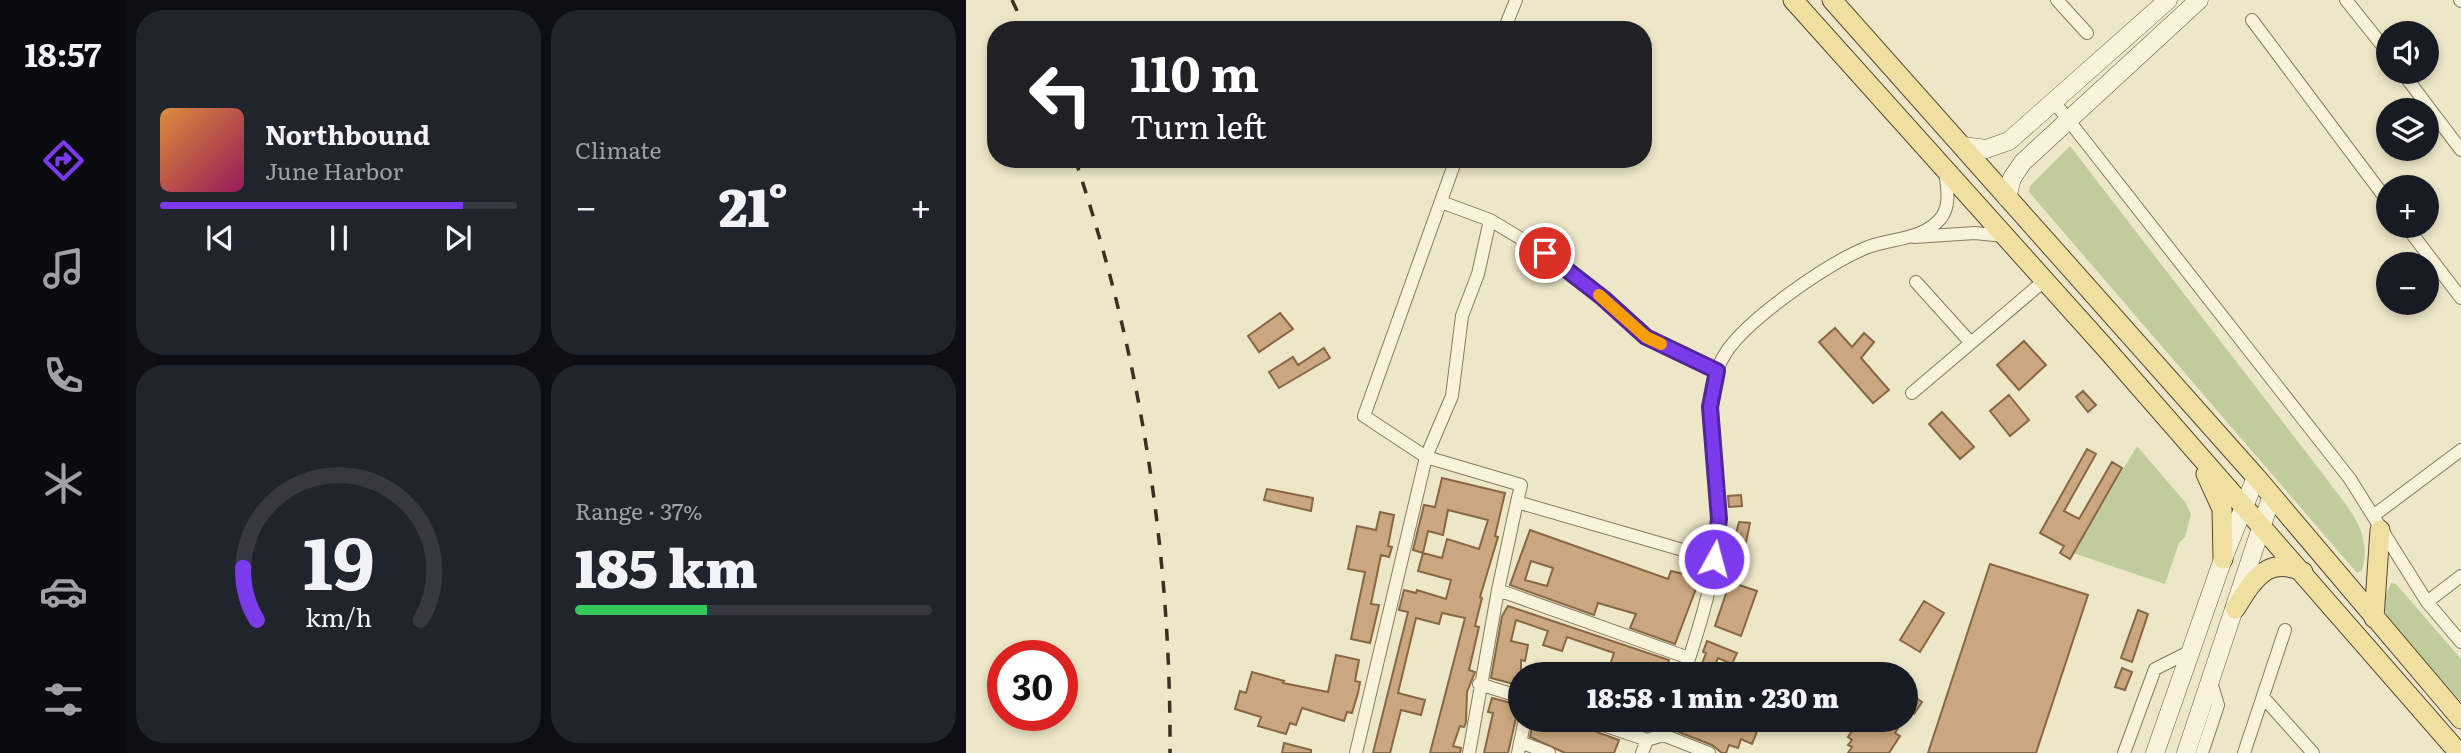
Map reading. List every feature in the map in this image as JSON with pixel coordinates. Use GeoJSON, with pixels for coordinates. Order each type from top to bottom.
{"type":"FeatureCollection","features":[{"type":"Feature","properties":{"kind":"main road"},"geometry":{"type":"LineString","coordinates":[[1793,0],[1945,167],[2459,753]]}},
{"type":"Feature","properties":{"kind":"main road"},"geometry":{"type":"LineString","coordinates":[[1832,0],[2256,477],[2461,719]]}},
{"type":"Feature","properties":{"kind":"main road"},"geometry":{"type":"LineString","coordinates":[[1963,146],[1986,149],[2001,144],[2055,103],[2168,0]]}},
{"type":"Feature","properties":{"kind":"main road"},"geometry":{"type":"LineString","coordinates":[[2007,198],[2012,178],[2023,162],[2199,0]]}},
{"type":"Feature","properties":{"kind":"main road"},"geometry":{"type":"LineString","coordinates":[[2128,36],[2143,52]]}},
{"type":"Feature","properties":{"kind":"main road"},"geometry":{"type":"LineString","coordinates":[[2188,443],[2213,486],[2222,509],[2223,559]]}},
{"type":"Feature","properties":{"kind":"main road"},"geometry":{"type":"LineString","coordinates":[[2155,753],[2223,559],[2256,477]]}},
{"type":"Feature","properties":{"kind":"main road"},"geometry":{"type":"LineString","coordinates":[[2186,753],[2272,498]]}},
{"type":"Feature","properties":{"kind":"main road"},"geometry":{"type":"LineString","coordinates":[[2374,618],[2376,523]]}},
{"type":"Feature","properties":{"kind":"main road"},"geometry":{"type":"LineString","coordinates":[[2235,609],[2255,580],[2266,570],[2286,565],[2303,572]]}},
{"type":"Feature","properties":{"kind":"street"},"geometry":{"type":"LineString","coordinates":[[1508,21],[1516,0]]}},
{"type":"Feature","properties":{"kind":"street"},"geometry":{"type":"LineString","coordinates":[[2057,0],[2087,33]]}},
{"type":"Feature","properties":{"kind":"street"},"geometry":{"type":"LineString","coordinates":[[2346,0],[2376,38]]}},
{"type":"Feature","properties":{"kind":"street"},"geometry":{"type":"LineString","coordinates":[[2252,20],[2376,187]]}},
{"type":"Feature","properties":{"kind":"street"},"geometry":{"type":"LineString","coordinates":[[2411,84],[2461,150]]}},
{"type":"Feature","properties":{"kind":"street"},"geometry":{"type":"LineString","coordinates":[[2055,103],[2350,479],[2427,602],[2461,642]]}},
{"type":"Feature","properties":{"kind":"street"},"geometry":{"type":"LineString","coordinates":[[1910,237],[1937,222],[1946,210],[1945,167]]}},
{"type":"Feature","properties":{"kind":"street"},"geometry":{"type":"LineString","coordinates":[[1453,168],[1364,416],[1426,457],[1521,485],[1497,590],[1479,684],[1482,695],[1469,753]]}},
{"type":"Feature","properties":{"kind":"street"},"geometry":{"type":"LineString","coordinates":[[1441,202],[1490,220],[1545,253],[1603,298],[1646,337],[1717,371]]}},
{"type":"Feature","properties":{"kind":"street"},"geometry":{"type":"LineString","coordinates":[[1356,753],[1426,457],[1452,396],[1462,316],[1478,274],[1490,220]]}},
{"type":"Feature","properties":{"kind":"street"},"geometry":{"type":"LineString","coordinates":[[1688,662],[1714,559],[1719,519],[1710,407],[1717,371],[1727,351],[1745,331],[1829,267],[1870,247],[1910,237],[1975,233],[2005,236]]}},
{"type":"Feature","properties":{"kind":"street"},"geometry":{"type":"LineString","coordinates":[[2415,238],[2461,298]]}},
{"type":"Feature","properties":{"kind":"street"},"geometry":{"type":"LineString","coordinates":[[1912,393],[2044,281]]}},
{"type":"Feature","properties":{"kind":"street"},"geometry":{"type":"LineString","coordinates":[[1916,282],[1971,343]]}},
{"type":"Feature","properties":{"kind":"street"},"geometry":{"type":"LineString","coordinates":[[2376,523],[2461,450]]}},
{"type":"Feature","properties":{"kind":"street"},"geometry":{"type":"LineString","coordinates":[[1517,502],[1714,559]]}},
{"type":"Feature","properties":{"kind":"street"},"geometry":{"type":"LineString","coordinates":[[2427,602],[2461,576]]}},
{"type":"Feature","properties":{"kind":"street"},"geometry":{"type":"LineString","coordinates":[[1497,590],[1689,658]]}},
{"type":"Feature","properties":{"kind":"street"},"geometry":{"type":"LineString","coordinates":[[2244,753],[2285,630]]}},
{"type":"Feature","properties":{"kind":"street"},"geometry":{"type":"LineString","coordinates":[[2124,753],[2155,669],[2191,651]]}},
{"type":"Feature","properties":{"kind":"street"},"geometry":{"type":"LineString","coordinates":[[2202,753],[2218,705],[2211,682]]}},
{"type":"Feature","properties":{"kind":"street"},"geometry":{"type":"LineString","coordinates":[[1479,684],[1508,692]]}},
{"type":"Feature","properties":{"kind":"street"},"geometry":{"type":"LineString","coordinates":[[2263,697],[2313,753]]}},
{"type":"Feature","properties":{"kind":"street"},"geometry":{"type":"LineString","coordinates":[[1613,732],[1644,747],[1664,732]]}},
{"type":"Feature","properties":{"kind":"street"},"geometry":{"type":"LineString","coordinates":[[1663,735],[1709,753]]}},
{"type":"Feature","properties":{"kind":"street"},"geometry":{"type":"LineString","coordinates":[[1519,748],[1549,753]]}},
{"type":"Feature","properties":{"kind":"green space"},"geometry":{"type":"Polygon","coordinates":[[[2070,146],[2350,510],[2364,544],[2362,570],[2357,573],[2029,192],[2030,186],[2070,146]]]}},
{"type":"Feature","properties":{"kind":"green space"},"geometry":{"type":"Polygon","coordinates":[[[2137,446],[2185,502],[2191,514],[2185,537],[2179,543],[2165,584],[2073,553],[2137,446]]]}},
{"type":"Feature","properties":{"kind":"green space"},"geometry":{"type":"Polygon","coordinates":[[[2391,583],[2396,584],[2461,659],[2461,702],[2386,616],[2384,599],[2391,583]]]}},
{"type":"Feature","properties":{"kind":"building"},"geometry":{"type":"Polygon","coordinates":[[[1280,313],[1293,329],[1259,352],[1248,336],[1280,313]]]}},
{"type":"Feature","properties":{"kind":"building"},"geometry":{"type":"Polygon","coordinates":[[[1835,328],[1852,347],[1864,333],[1874,342],[1861,358],[1889,390],[1873,403],[1819,342],[1835,328]]]}},
{"type":"Feature","properties":{"kind":"building"},"geometry":{"type":"Polygon","coordinates":[[[2024,341],[2046,365],[2019,390],[1997,365],[2024,341]]]}},
{"type":"Feature","properties":{"kind":"building"},"geometry":{"type":"Polygon","coordinates":[[[1324,348],[1330,358],[1279,388],[1269,372],[1293,357],[1298,365],[1324,348]]]}},
{"type":"Feature","properties":{"kind":"building"},"geometry":{"type":"Polygon","coordinates":[[[2083,391],[2096,405],[2088,412],[2076,397],[2083,391]]]}},
{"type":"Feature","properties":{"kind":"building"},"geometry":{"type":"Polygon","coordinates":[[[2009,395],[2029,420],[2010,436],[1990,411],[2009,395]]]}},
{"type":"Feature","properties":{"kind":"building"},"geometry":{"type":"Polygon","coordinates":[[[1942,412],[1974,447],[1960,459],[1929,424],[1942,412]]]}},
{"type":"Feature","properties":{"kind":"building"},"geometry":{"type":"Polygon","coordinates":[[[2087,449],[2096,454],[2064,511],[2079,519],[2112,462],[2122,468],[2070,559],[2060,553],[2064,546],[2040,533],[2087,449]]]}},
{"type":"Feature","properties":{"kind":"building"},"geometry":{"type":"Polygon","coordinates":[[[1442,478],[1505,493],[1495,536],[1498,537],[1480,597],[1482,598],[1475,626],[1479,627],[1469,670],[1475,672],[1467,692],[1466,722],[1464,727],[1460,726],[1453,746],[1461,748],[1460,753],[1430,753],[1465,618],[1442,613],[1439,624],[1416,618],[1398,693],[1425,700],[1421,715],[1401,710],[1390,753],[1373,753],[1408,612],[1399,610],[1404,590],[1416,593],[1417,590],[1446,599],[1451,580],[1418,571],[1423,553],[1413,550],[1424,505],[1435,507],[1442,478]],[[1448,510],[1443,535],[1428,531],[1423,553],[1442,558],[1447,539],[1479,549],[1488,520],[1448,510]]]}},
{"type":"Feature","properties":{"kind":"building"},"geometry":{"type":"Polygon","coordinates":[[[1267,489],[1313,498],[1311,511],[1264,500],[1267,489]]]}},
{"type":"Feature","properties":{"kind":"building"},"geometry":{"type":"Polygon","coordinates":[[[1741,495],[1742,506],[1729,507],[1728,496],[1741,495]]]}},
{"type":"Feature","properties":{"kind":"building"},"geometry":{"type":"Polygon","coordinates":[[[1380,512],[1394,515],[1388,546],[1392,547],[1389,557],[1381,555],[1371,604],[1379,605],[1370,643],[1351,639],[1365,572],[1348,569],[1357,526],[1376,530],[1380,512]]]}},
{"type":"Feature","properties":{"kind":"building"},"geometry":{"type":"Polygon","coordinates":[[[1739,522],[1750,523],[1745,547],[1733,545],[1739,522]]]}},
{"type":"Feature","properties":{"kind":"building"},"geometry":{"type":"Polygon","coordinates":[[[1530,530],[1668,579],[1671,571],[1700,578],[1675,644],[1630,628],[1636,614],[1598,603],[1594,615],[1510,585],[1530,530]],[[1531,561],[1525,580],[1547,586],[1553,568],[1531,561]]]}},
{"type":"Feature","properties":{"kind":"building"},"geometry":{"type":"Polygon","coordinates":[[[1990,564],[2088,595],[2036,753],[1928,753],[1990,564]]]}},
{"type":"Feature","properties":{"kind":"building"},"geometry":{"type":"Polygon","coordinates":[[[1730,582],[1757,591],[1741,636],[1715,626],[1730,582]]]}},
{"type":"Feature","properties":{"kind":"building"},"geometry":{"type":"Polygon","coordinates":[[[1924,601],[1944,613],[1920,652],[1900,640],[1924,601]]]}},
{"type":"Feature","properties":{"kind":"building"},"geometry":{"type":"Polygon","coordinates":[[[1508,606],[1669,660],[1611,662],[1614,653],[1567,637],[1562,651],[1543,645],[1548,631],[1516,620],[1511,641],[1528,645],[1525,661],[1508,662],[1508,683],[1491,678],[1502,616],[1508,606]]]}},
{"type":"Feature","properties":{"kind":"building"},"geometry":{"type":"Polygon","coordinates":[[[2138,610],[2148,614],[2132,662],[2121,658],[2138,610]]]}},
{"type":"Feature","properties":{"kind":"building"},"geometry":{"type":"Polygon","coordinates":[[[1707,641],[1737,653],[1733,662],[1718,658],[1716,662],[1703,662],[1706,653],[1703,652],[1707,641]]]}},
{"type":"Feature","properties":{"kind":"building"},"geometry":{"type":"Polygon","coordinates":[[[1336,655],[1359,660],[1355,681],[1360,682],[1358,693],[1352,713],[1347,712],[1344,721],[1302,708],[1296,725],[1290,723],[1286,734],[1258,726],[1261,717],[1235,709],[1240,691],[1246,693],[1252,672],[1284,681],[1283,683],[1328,692],[1336,655]]]}},
{"type":"Feature","properties":{"kind":"building"},"geometry":{"type":"Polygon","coordinates":[[[2122,668],[2132,672],[2125,690],[2115,687],[2122,668]]]}},
{"type":"Feature","properties":{"kind":"building"},"geometry":{"type":"Polygon","coordinates":[[[1492,698],[1508,702],[1508,732],[1513,732],[1508,753],[1484,753],[1493,713],[1488,712],[1492,698]]]}},
{"type":"Feature","properties":{"kind":"building"},"geometry":{"type":"Polygon","coordinates":[[[1531,732],[1597,732],[1619,740],[1614,753],[1565,753],[1530,737],[1531,732]]]}},
{"type":"Feature","properties":{"kind":"building"},"geometry":{"type":"Polygon","coordinates":[[[1679,732],[1757,732],[1752,744],[1741,739],[1738,748],[1729,745],[1726,753],[1679,732]]]}},
{"type":"Feature","properties":{"kind":"building"},"geometry":{"type":"Polygon","coordinates":[[[1851,732],[1896,732],[1900,736],[1889,753],[1848,753],[1852,747],[1848,745],[1852,740],[1848,737],[1851,732]]]}},
{"type":"Feature","properties":{"kind":"building"},"geometry":{"type":"Polygon","coordinates":[[[1284,743],[1311,750],[1311,753],[1282,753],[1284,743]]]}},
{"type":"Feature","properties":{"kind":"railway"},"geometry":{"type":"LineString","coordinates":[[1012,0],[1022,21]]}},
{"type":"Feature","properties":{"kind":"railway"},"geometry":{"type":"LineString","coordinates":[[1078,168],[1117,305],[1147,452],[1165,601],[1170,753]]}},
{"type":"Feature","properties":{"kind":"slow traffic"},"geometry":{"type":"LineString","coordinates":[[1599,295],[1646,337],[1661,344]]}},
{"type":"Feature","properties":{"kind":"route"},"geometry":{"type":"LineString","coordinates":[[1545,253],[1603,298],[1646,337],[1717,371],[1710,407],[1719,519],[1714,559]]}}]}
